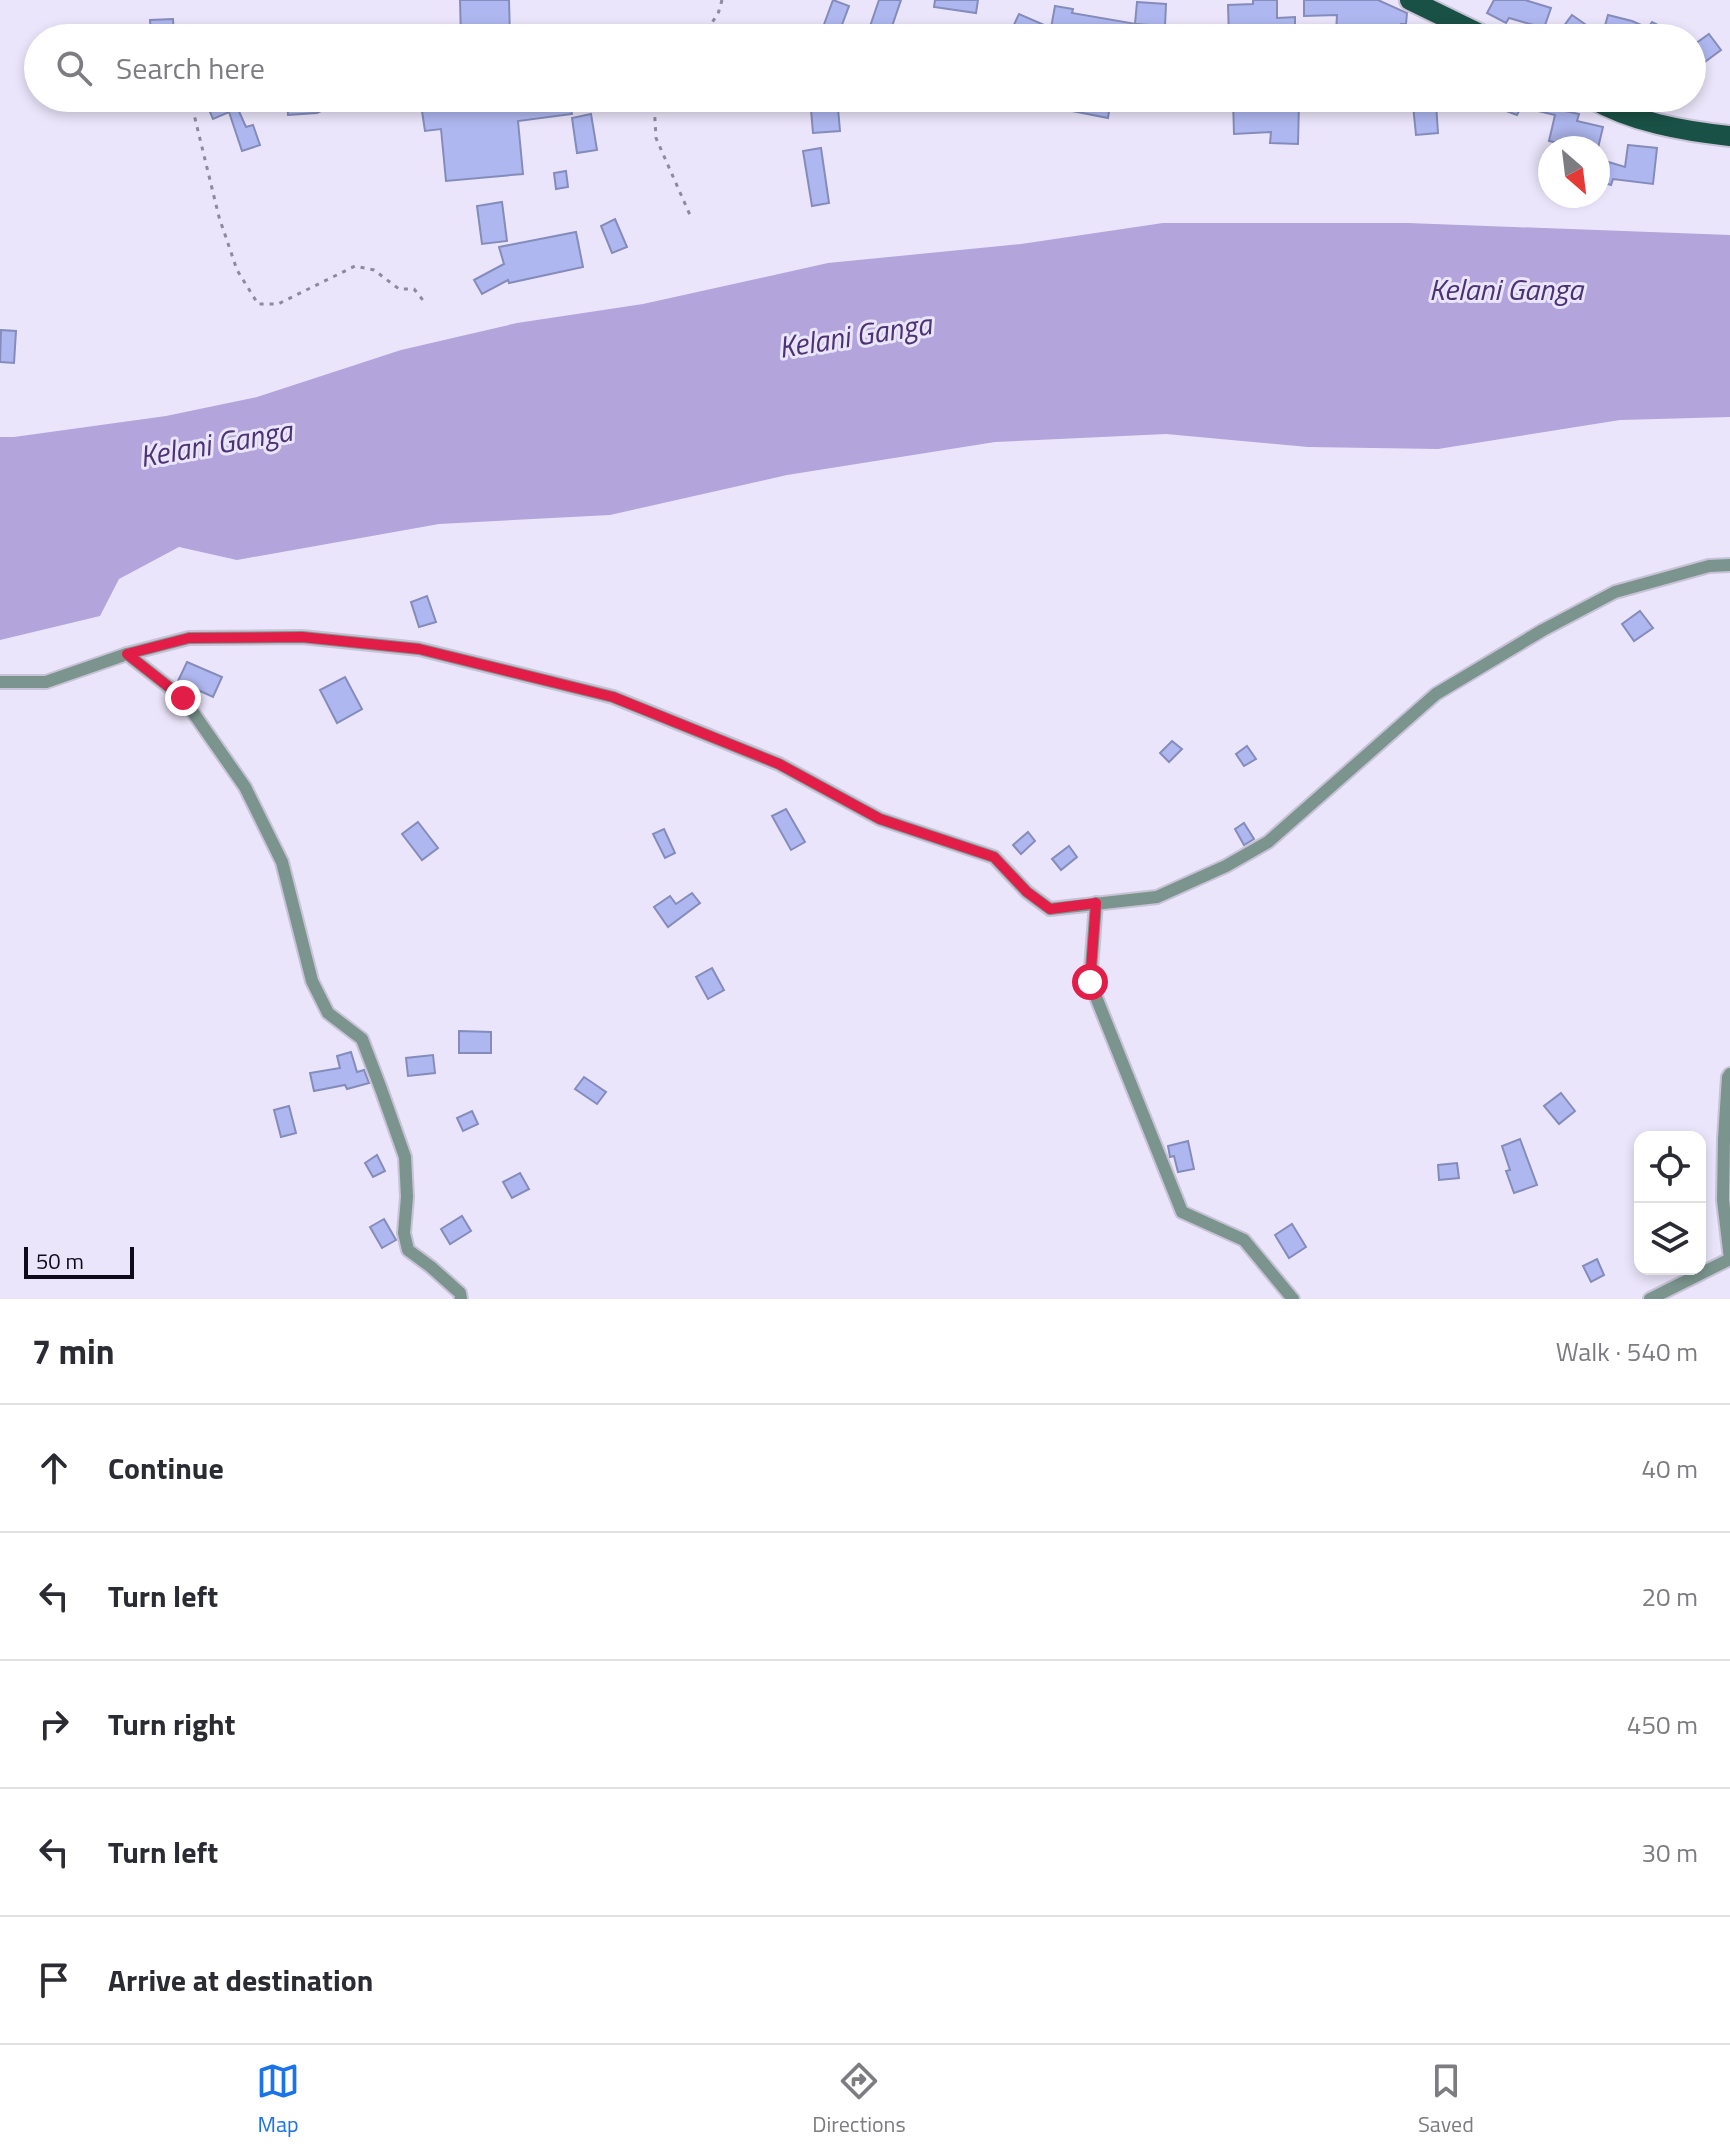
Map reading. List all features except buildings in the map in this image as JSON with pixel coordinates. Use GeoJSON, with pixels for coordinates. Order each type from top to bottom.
{"type":"FeatureCollection","features":[{"type":"Feature","properties":{"kind":"main road"},"geometry":{"type":"LineString","coordinates":[[1410,0],[1459,24]]}},
{"type":"Feature","properties":{"kind":"main road"},"geometry":{"type":"LineString","coordinates":[[1621,112],[1692,132],[1730,136]]}},
{"type":"Feature","properties":{"kind":"street"},"geometry":{"type":"LineString","coordinates":[[0,682],[46,682],[127,654],[189,638],[302,637],[419,649],[613,697],[779,764],[880,819],[994,857],[1027,892],[1050,909],[1157,897],[1226,866],[1268,842],[1436,694],[1543,630],[1615,592],[1709,566],[1730,565]]}},
{"type":"Feature","properties":{"kind":"street"},"geometry":{"type":"LineString","coordinates":[[127,654],[183,698],[245,787],[282,862],[312,981],[328,1013],[362,1039],[405,1157],[407,1197],[404,1233],[408,1250],[460,1293],[461,1299]]}},
{"type":"Feature","properties":{"kind":"street"},"geometry":{"type":"LineString","coordinates":[[1096,903],[1090,982],[1182,1212],[1244,1240],[1293,1299]]}},
{"type":"Feature","properties":{"kind":"street"},"geometry":{"type":"LineString","coordinates":[[1650,1299],[1730,1259],[1723,1200],[1730,1074]]}},
{"type":"Feature","properties":{"kind":"path"},"geometry":{"type":"LineString","coordinates":[[711,24],[722,0]]}},
{"type":"Feature","properties":{"kind":"path"},"geometry":{"type":"LineString","coordinates":[[193,112],[223,231],[237,270],[258,304],[278,304],[355,266],[374,270],[399,289],[414,289],[426,304]]}},
{"type":"Feature","properties":{"kind":"path"},"geometry":{"type":"LineString","coordinates":[[655,112],[656,138],[690,215]]}},
{"type":"Feature","properties":{"kind":"water","name":"Kelani Ganga"},"geometry":{"type":"Polygon","coordinates":[[[1163,223],[1408,223],[1730,235],[1730,417],[1620,420],[1438,449],[1308,447],[1166,434],[995,442],[787,475],[610,515],[439,524],[237,560],[179,547],[119,579],[100,616],[0,640],[0,437],[166,416],[257,397],[401,350],[517,323],[643,304],[828,263],[1021,244],[1163,223]]]}},
{"type":"Feature","properties":{"kind":"route"},"geometry":{"type":"LineString","coordinates":[[183,698],[127,654],[189,638],[302,637],[419,649],[613,697],[779,764],[880,819],[994,857],[1027,892],[1050,909],[1096,903],[1090,982]]}}]}
